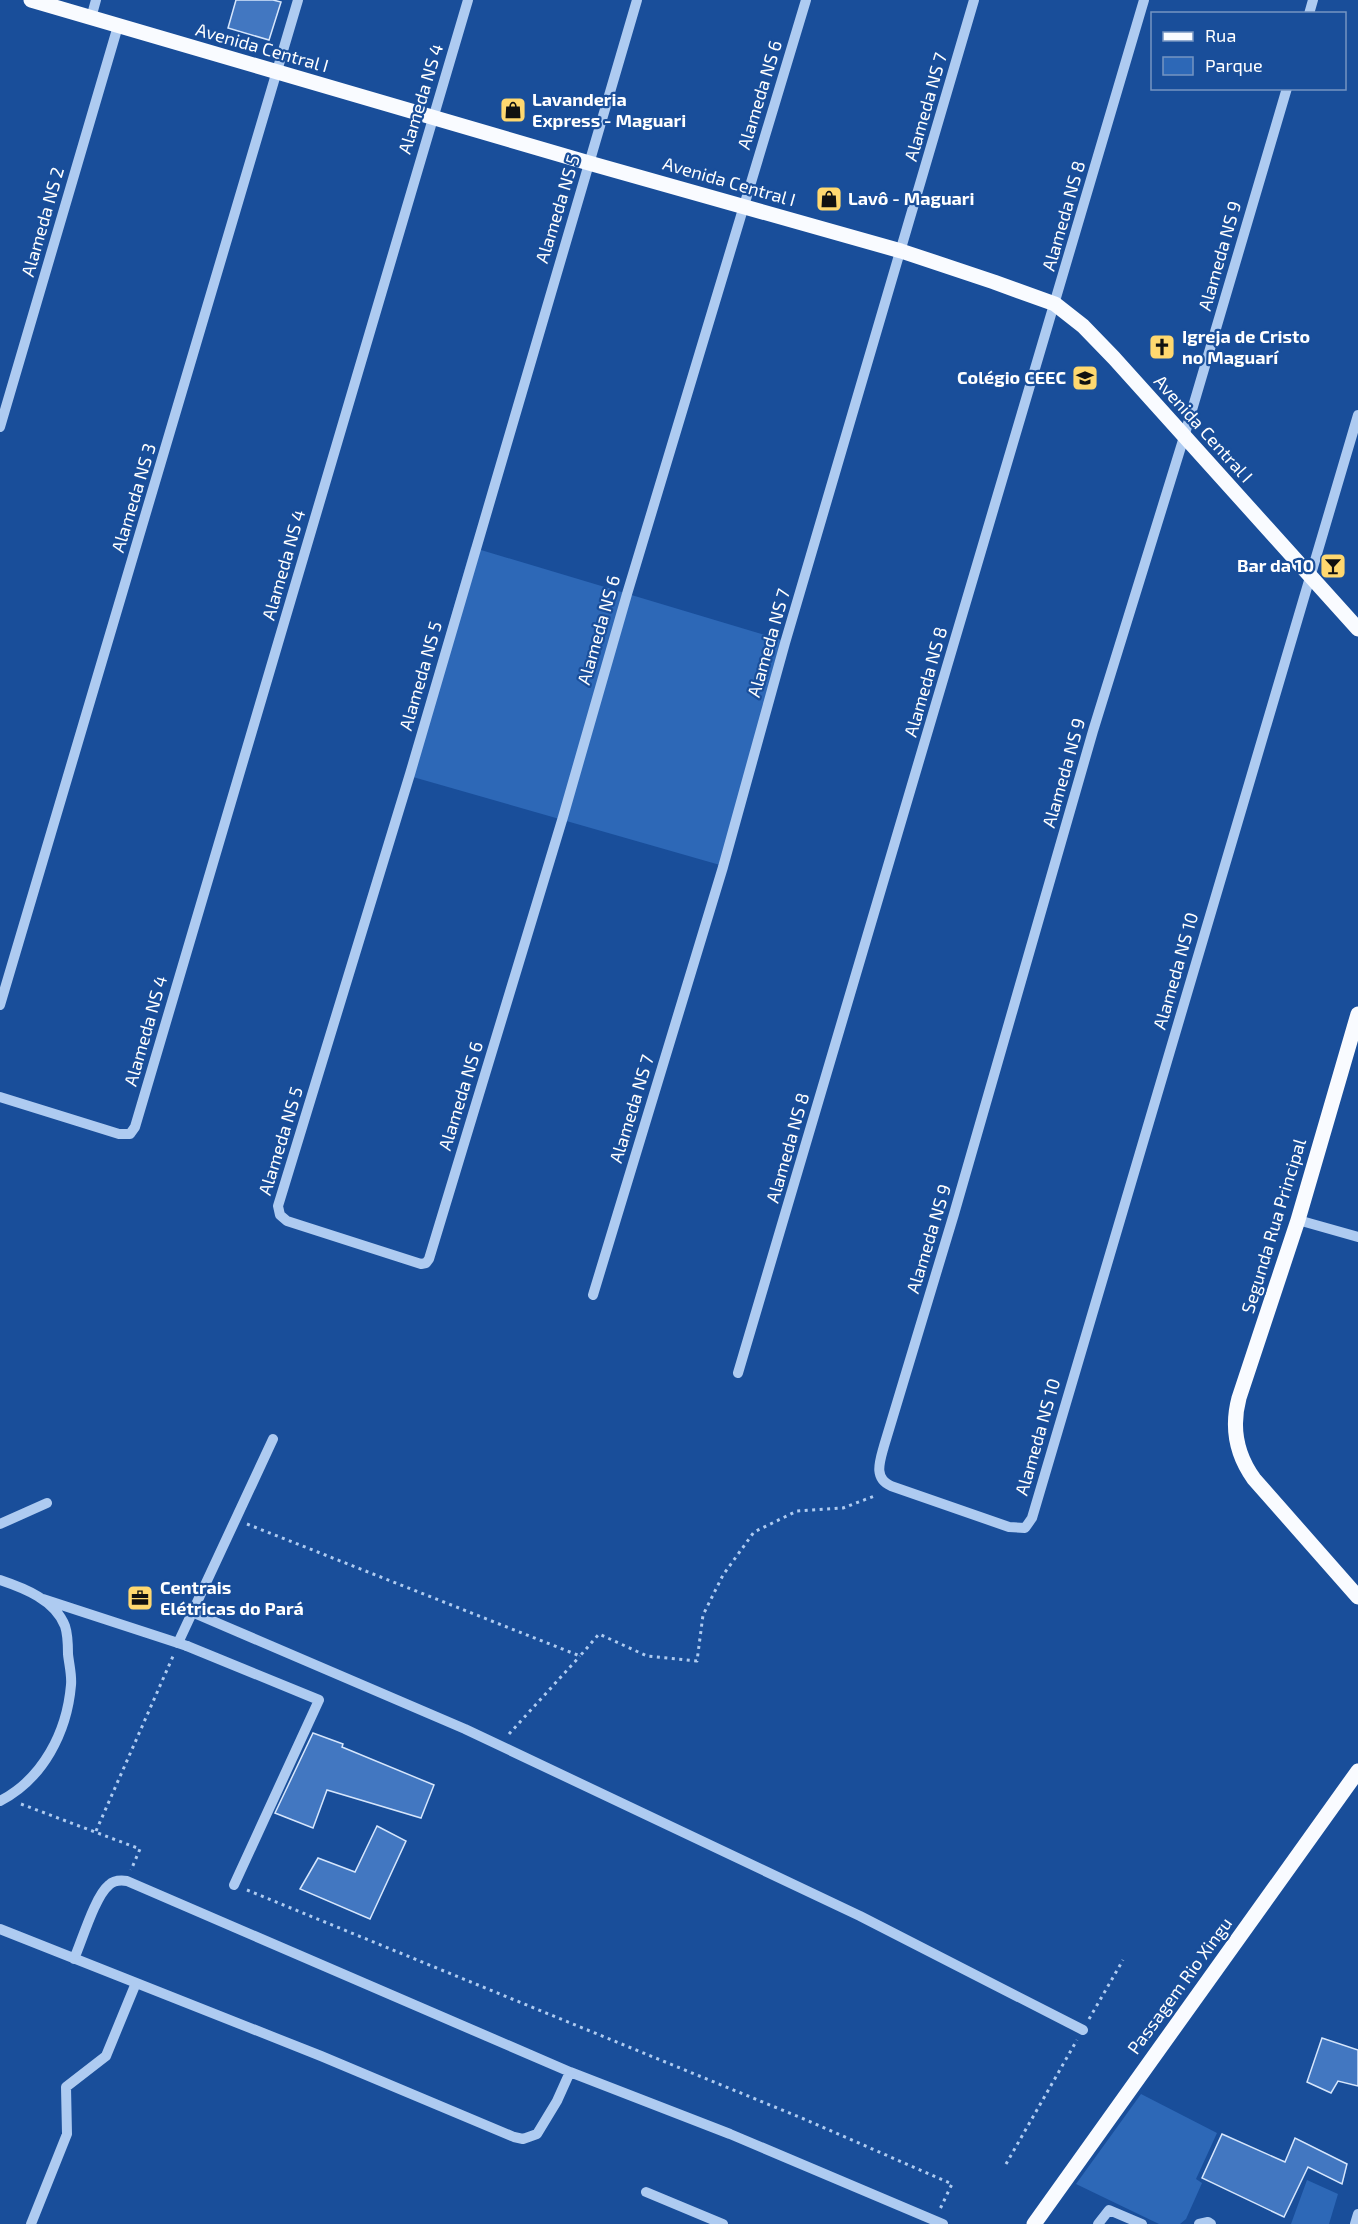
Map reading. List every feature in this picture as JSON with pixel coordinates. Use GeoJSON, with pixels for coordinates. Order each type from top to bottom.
{"type":"FeatureCollection","features":[{"type":"Feature","properties":{"kind":"main road","name":"Avenida Central I"},"geometry":{"type":"LineString","coordinates":[[31,0],[277,73],[901,251],[1055,304],[1091,334],[1358,629]]}},
{"type":"Feature","properties":{"kind":"main road","name":"Segunda Rua Principal"},"geometry":{"type":"LineString","coordinates":[[1358,1014],[1355,1032],[1298,1220],[1236,1412],[1235,1429],[1238,1451],[1254,1479],[1358,1597]]}},
{"type":"Feature","properties":{"kind":"main road","name":"Passagem Rio Xingu"},"geometry":{"type":"LineString","coordinates":[[1034,2224],[1358,1771]]}},
{"type":"Feature","properties":{"kind":"street"},"geometry":{"type":"LineString","coordinates":[[90,18],[96,0]]}},
{"type":"Feature","properties":{"kind":"street","name":"Alameda NS 3"},"geometry":{"type":"LineString","coordinates":[[0,1005],[298,0]]}},
{"type":"Feature","properties":{"kind":"street","name":"Alameda NS 4"},"geometry":{"type":"LineString","coordinates":[[0,1097],[70,1120],[126,1134],[130,1134],[135,1127],[468,0]]}},
{"type":"Feature","properties":{"kind":"street","name":"Alameda NS 5"},"geometry":{"type":"LineString","coordinates":[[421,1264],[287,1221],[280,1215],[278,1206],[410,774],[637,0]]}},
{"type":"Feature","properties":{"kind":"street","name":"Alameda NS 6"},"geometry":{"type":"LineString","coordinates":[[421,1264],[428,1261],[433,1248],[563,817],[630,582],[806,0]]}},
{"type":"Feature","properties":{"kind":"street","name":"Alameda NS 7"},"geometry":{"type":"LineString","coordinates":[[593,1295],[723,867],[785,643],[974,0]]}},
{"type":"Feature","properties":{"kind":"street","name":"Alameda NS 8"},"geometry":{"type":"LineString","coordinates":[[738,1373],[1144,0]]}},
{"type":"Feature","properties":{"kind":"street","name":"Alameda NS 2"},"geometry":{"type":"LineString","coordinates":[[0,427],[118,26]]}},
{"type":"Feature","properties":{"kind":"street","name":"Alameda NS 9"},"geometry":{"type":"LineString","coordinates":[[896,1488],[883,1482],[879,1468],[884,1446],[954,1214],[1093,731],[1184,437],[1286,90]]}},
{"type":"Feature","properties":{"kind":"street","name":"Alameda NS 10"},"geometry":{"type":"LineString","coordinates":[[896,1488],[1017,1529],[1025,1528],[1032,1518],[1358,415]]}},
{"type":"Feature","properties":{"kind":"street"},"geometry":{"type":"LineString","coordinates":[[1298,1220],[1358,1237]]}},
{"type":"Feature","properties":{"kind":"street"},"geometry":{"type":"LineString","coordinates":[[180,1647],[273,1439]]}},
{"type":"Feature","properties":{"kind":"street"},"geometry":{"type":"LineString","coordinates":[[0,1524],[47,1503]]}},
{"type":"Feature","properties":{"kind":"street"},"geometry":{"type":"LineString","coordinates":[[0,1580],[43,1599],[180,1647],[320,1700],[234,1885]]}},
{"type":"Feature","properties":{"kind":"street"},"geometry":{"type":"LineString","coordinates":[[3,1799],[32,1778],[48,1756],[58,1738],[67,1711],[72,1683],[68,1637],[65,1626],[57,1613],[43,1599]]}},
{"type":"Feature","properties":{"kind":"street"},"geometry":{"type":"LineString","coordinates":[[194,1613],[389,1695],[498,1746],[860,1916],[1083,2030]]}},
{"type":"Feature","properties":{"kind":"street"},"geometry":{"type":"LineString","coordinates":[[74,1959],[100,1896],[110,1884],[116,1881],[127,1881],[570,2072],[730,2134],[920,2220],[939,2222]]}},
{"type":"Feature","properties":{"kind":"street"},"geometry":{"type":"LineString","coordinates":[[0,1929],[523,2139],[537,2134],[557,2101],[570,2072]]}},
{"type":"Feature","properties":{"kind":"street"},"geometry":{"type":"LineString","coordinates":[[31,2224],[67,2134],[66,2087],[106,2056],[136,1983]]}},
{"type":"Feature","properties":{"kind":"street"},"geometry":{"type":"LineString","coordinates":[[646,2192],[723,2224]]}},
{"type":"Feature","properties":{"kind":"street"},"geometry":{"type":"LineString","coordinates":[[1098,2224],[1109,2210],[1142,2224]]}},
{"type":"Feature","properties":{"kind":"street"},"geometry":{"type":"LineString","coordinates":[[1355,2224],[1358,2214]]}},
{"type":"Feature","properties":{"kind":"street"},"geometry":{"type":"LineString","coordinates":[[1199,2224],[1208,2222],[1211,2224]]}},
{"type":"Feature","properties":{"kind":"path"},"geometry":{"type":"LineString","coordinates":[[498,1746],[599,1634],[647,1656],[697,1661],[703,1615],[723,1575],[754,1532],[797,1511],[843,1508],[896,1488]]}},
{"type":"Feature","properties":{"kind":"path"},"geometry":{"type":"LineString","coordinates":[[235,1520],[580,1656]]}},
{"type":"Feature","properties":{"kind":"path"},"geometry":{"type":"LineString","coordinates":[[96,1831],[180,1647]]}},
{"type":"Feature","properties":{"kind":"path"},"geometry":{"type":"LineString","coordinates":[[3,1799],[96,1831],[140,1849],[127,1881]]}},
{"type":"Feature","properties":{"kind":"path"},"geometry":{"type":"LineString","coordinates":[[234,1885],[804,2119],[951,2184],[939,2222]]}},
{"type":"Feature","properties":{"kind":"path"},"geometry":{"type":"LineString","coordinates":[[1006,2164],[1123,1960]]}},
{"type":"Feature","properties":{"kind":"green space"},"geometry":{"type":"Polygon","coordinates":[[[471,547],[785,641],[720,865],[406,775],[471,547]]]}},
{"type":"Feature","properties":{"kind":"green space"},"geometry":{"type":"Polygon","coordinates":[[[1141,2094],[1217,2133],[1196,2179],[1202,2183],[1186,2219],[1180,2224],[1159,2224],[1076,2184],[1141,2094]]]}},
{"type":"Feature","properties":{"kind":"green space"},"geometry":{"type":"Polygon","coordinates":[[[1307,2180],[1338,2194],[1329,2224],[1291,2224],[1307,2180]]]}},
{"type":"Feature","properties":{"kind":"building"},"geometry":{"type":"Polygon","coordinates":[[[236,0],[281,2],[269,40],[228,28],[236,0]]]}},
{"type":"Feature","properties":{"kind":"building"},"geometry":{"type":"Polygon","coordinates":[[[313,1733],[434,1785],[421,1818],[327,1790],[313,1828],[275,1813],[313,1733]]]}},
{"type":"Feature","properties":{"kind":"building"},"geometry":{"type":"Polygon","coordinates":[[[377,1826],[406,1841],[370,1919],[300,1889],[318,1858],[355,1872],[377,1826]]]}},
{"type":"Feature","properties":{"kind":"building"},"geometry":{"type":"Polygon","coordinates":[[[1322,2038],[1358,2050],[1358,2086],[1338,2081],[1331,2093],[1307,2082],[1322,2038]]]}},
{"type":"Feature","properties":{"kind":"building"},"geometry":{"type":"Polygon","coordinates":[[[1222,2134],[1285,2162],[1295,2138],[1347,2164],[1342,2184],[1308,2167],[1284,2217],[1202,2178],[1222,2134]]]}},
{"type":"Feature","properties":{"kind":"place","name":"Lavanderia Express - Maguari"},"geometry":{"type":"Point","coordinates":[513,110]}},
{"type":"Feature","properties":{"kind":"place","name":"Lavô - Maguari"},"geometry":{"type":"Point","coordinates":[829,199]}},
{"type":"Feature","properties":{"kind":"place","name":"Igreja de Cristo no Maguarí"},"geometry":{"type":"Point","coordinates":[1162,347]}},
{"type":"Feature","properties":{"kind":"place","name":"Colégio CEEC"},"geometry":{"type":"Point","coordinates":[1085,378]}},
{"type":"Feature","properties":{"kind":"place","name":"Bar da 10"},"geometry":{"type":"Point","coordinates":[1333,566]}},
{"type":"Feature","properties":{"kind":"place","name":"Centrais Elétricas do Pará"},"geometry":{"type":"Point","coordinates":[140,1598]}}]}
